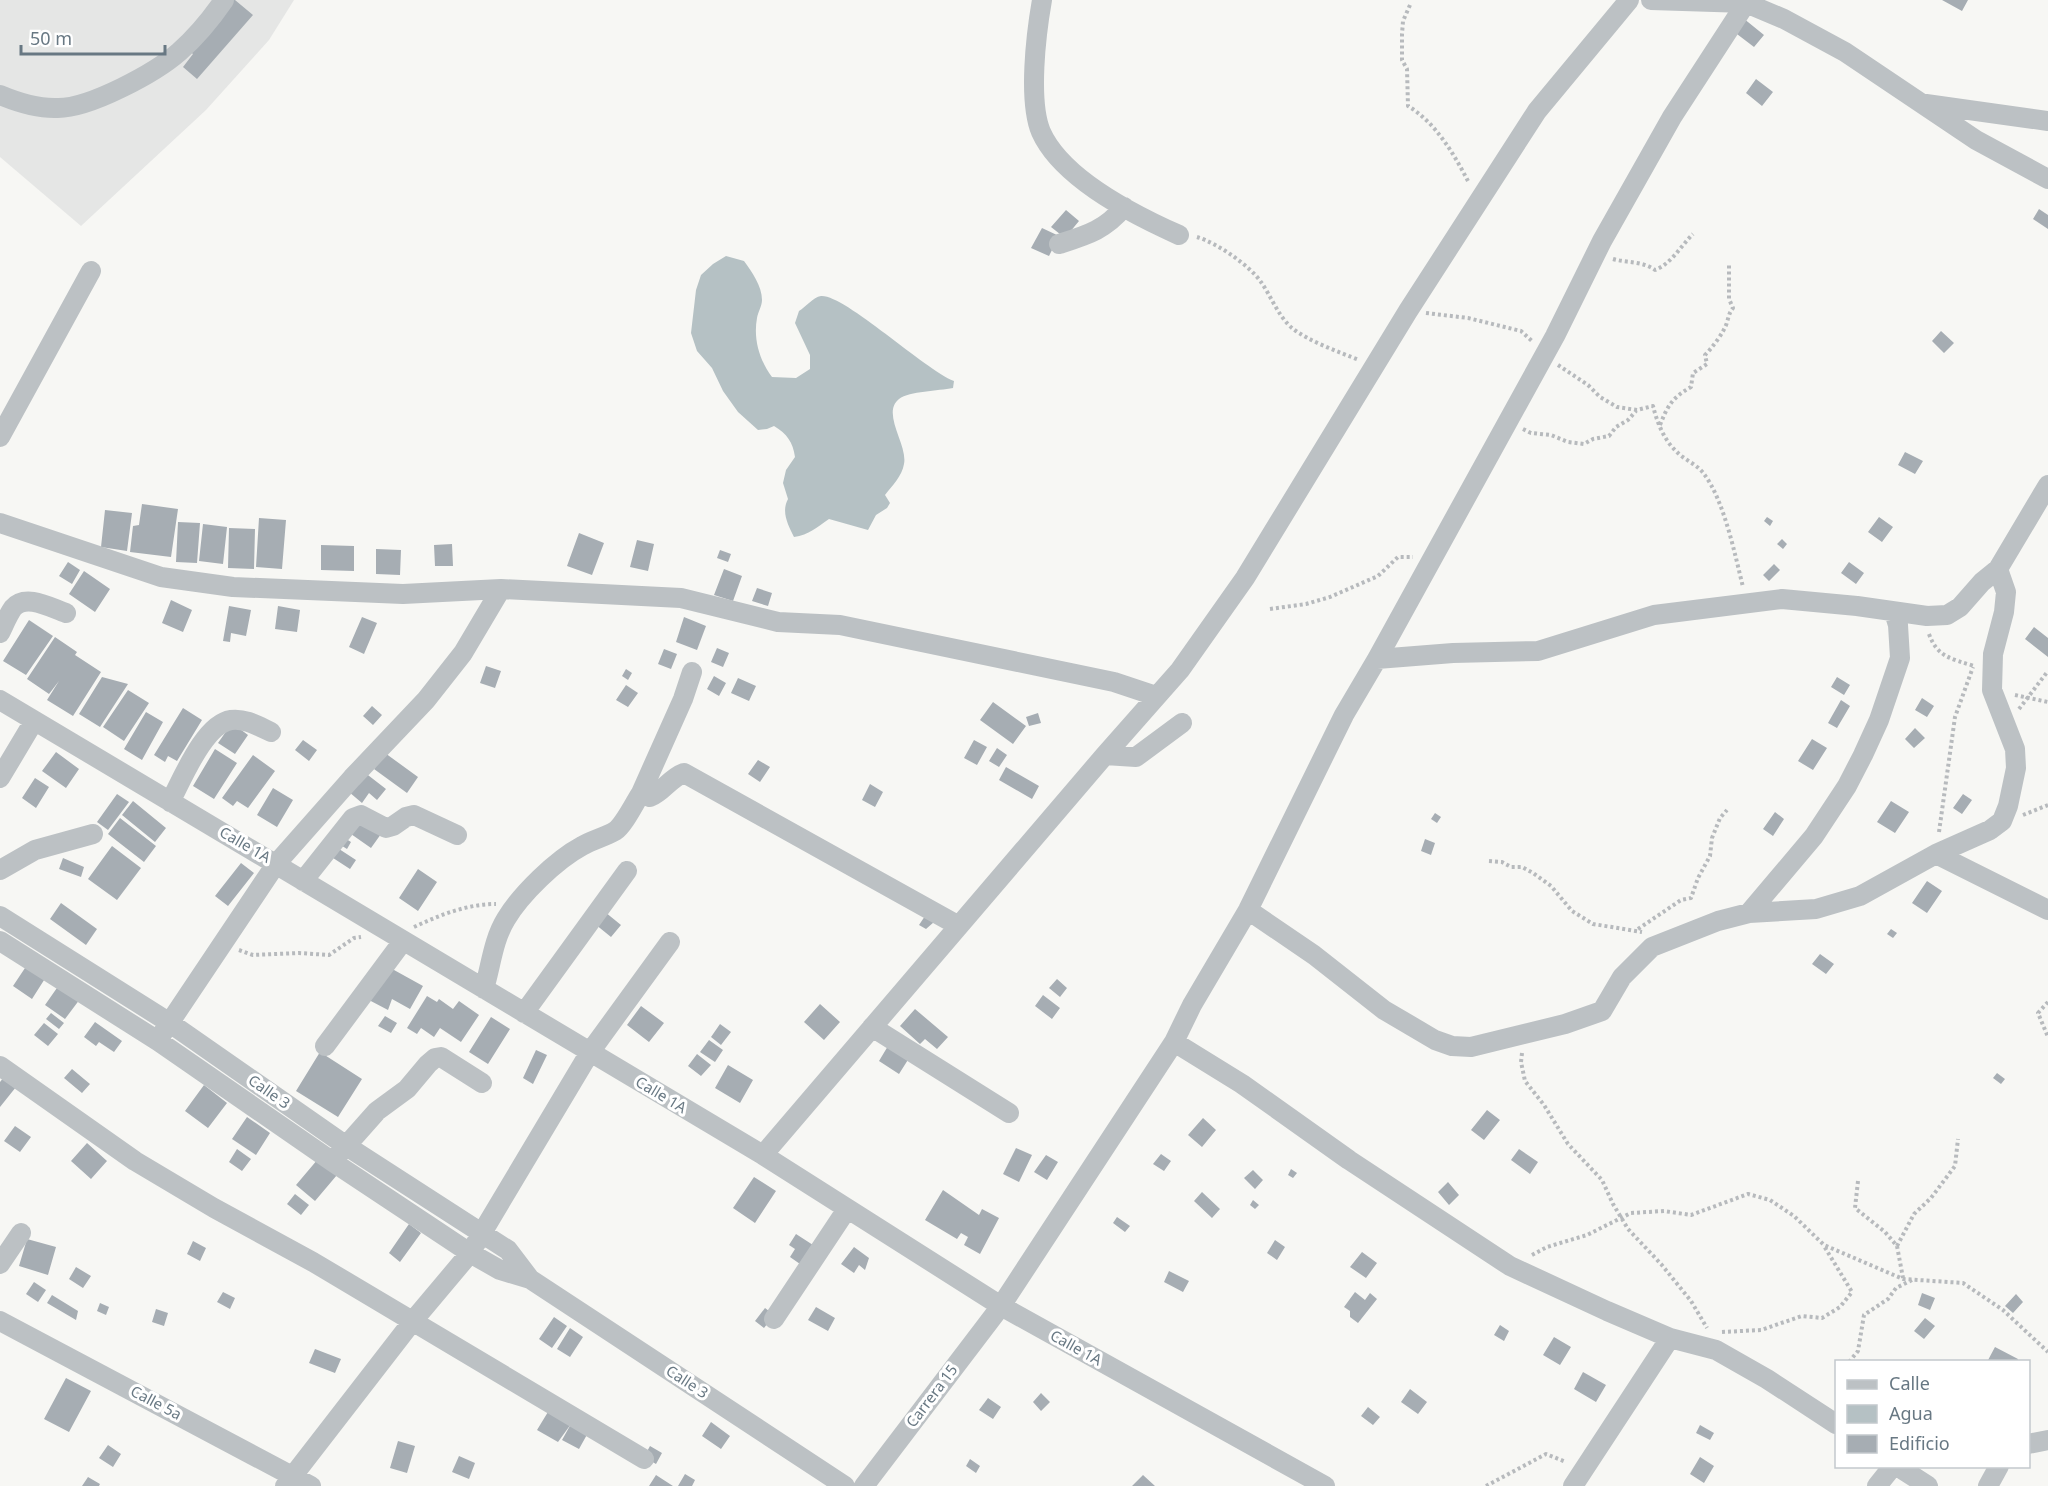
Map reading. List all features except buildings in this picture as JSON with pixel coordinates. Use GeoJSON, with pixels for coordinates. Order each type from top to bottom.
{"type":"FeatureCollection","features":[{"type":"Feature","properties":{"kind":"street"},"geometry":{"type":"LineString","coordinates":[[0,95],[32,107],[60,108],[90,102],[133,82],[178,54],[210,21],[224,0]]}},
{"type":"Feature","properties":{"kind":"street"},"geometry":{"type":"LineString","coordinates":[[1042,0],[1036,46],[1035,77],[1037,120],[1042,133],[1072,172],[1095,190],[1179,235]]}},
{"type":"Feature","properties":{"kind":"street"},"geometry":{"type":"LineString","coordinates":[[763,1155],[1180,670],[1245,578],[1408,310],[1537,111],[1629,0]]}},
{"type":"Feature","properties":{"kind":"street"},"geometry":{"type":"LineString","coordinates":[[1652,0],[1746,3],[1784,19],[1845,52],[1976,140],[2048,179]]}},
{"type":"Feature","properties":{"kind":"street","name":"Carrera 15"},"geometry":{"type":"LineString","coordinates":[[864,1486],[1001,1306],[1174,1042],[1192,1005],[1248,910],[1344,716],[1545,354],[1591,263],[1672,117],[1746,3]]}},
{"type":"Feature","properties":{"kind":"street"},"geometry":{"type":"LineString","coordinates":[[1918,103],[2048,122]]}},
{"type":"Feature","properties":{"kind":"street"},"geometry":{"type":"LineString","coordinates":[[1059,244],[1097,231],[1108,224],[1124,207]]}},
{"type":"Feature","properties":{"kind":"street"},"geometry":{"type":"LineString","coordinates":[[0,437],[91,271]]}},
{"type":"Feature","properties":{"kind":"street"},"geometry":{"type":"LineString","coordinates":[[1377,659],[1453,653],[1538,651],[1654,615],[1782,599],[1927,616],[1947,615],[1960,607],[1982,582],[1998,569],[2048,485]]}},
{"type":"Feature","properties":{"kind":"street"},"geometry":{"type":"LineString","coordinates":[[0,523],[161,577],[233,587],[403,594],[501,589],[681,598],[778,622],[840,625],[1114,682],[1156,696]]}},
{"type":"Feature","properties":{"kind":"street"},"geometry":{"type":"LineString","coordinates":[[1248,910],[1314,955],[1384,1010],[1435,1040],[1452,1046],[1472,1047],[1565,1024],[1602,1011],[1622,977],[1652,946],[1718,921],[1749,913],[1816,909],[1860,896],[1936,854],[1990,830],[2002,821],[2008,806],[2016,768],[2014,749],[1983,666],[1993,654],[2004,612],[2006,592],[1998,569]]}},
{"type":"Feature","properties":{"kind":"street"},"geometry":{"type":"LineString","coordinates":[[158,1041],[276,864],[352,778],[426,700],[463,653],[501,589]]}},
{"type":"Feature","properties":{"kind":"street"},"geometry":{"type":"LineString","coordinates":[[0,633],[14,607],[23,601],[66,613]]}},
{"type":"Feature","properties":{"kind":"street"},"geometry":{"type":"LineString","coordinates":[[1749,913],[1815,836],[1847,786],[1863,755],[1879,720],[1900,657],[1898,625],[1894,612]]}},
{"type":"Feature","properties":{"kind":"street"},"geometry":{"type":"LineString","coordinates":[[484,989],[491,967],[494,945],[506,919],[518,904],[559,862],[580,847],[617,830],[641,793],[683,699],[692,672]]}},
{"type":"Feature","properties":{"kind":"street","name":"Calle 1A"},"geometry":{"type":"LineString","coordinates":[[0,700],[763,1155],[1001,1306],[1325,1486]]}},
{"type":"Feature","properties":{"kind":"street"},"geometry":{"type":"LineString","coordinates":[[170,802],[207,735],[217,725],[231,720],[249,721],[271,732]]}},
{"type":"Feature","properties":{"kind":"street"},"geometry":{"type":"LineString","coordinates":[[0,778],[34,721]]}},
{"type":"Feature","properties":{"kind":"street"},"geometry":{"type":"LineString","coordinates":[[1105,755],[1136,757],[1182,723]]}},
{"type":"Feature","properties":{"kind":"street"},"geometry":{"type":"LineString","coordinates":[[641,793],[650,797],[657,794],[675,776],[684,773],[694,777],[959,926]]}},
{"type":"Feature","properties":{"kind":"street"},"geometry":{"type":"LineString","coordinates":[[303,881],[356,816],[361,815],[386,828],[405,817],[414,815],[457,835]]}},
{"type":"Feature","properties":{"kind":"street"},"geometry":{"type":"LineString","coordinates":[[0,870],[35,850],[93,834]]}},
{"type":"Feature","properties":{"kind":"street"},"geometry":{"type":"LineString","coordinates":[[1936,854],[2048,910]]}},
{"type":"Feature","properties":{"kind":"street"},"geometry":{"type":"LineString","coordinates":[[524,1013],[627,871]]}},
{"type":"Feature","properties":{"kind":"street","name":"Calle 3"},"geometry":{"type":"LineString","coordinates":[[0,916],[170,1023],[345,1145],[508,1250],[530,1279]]}},
{"type":"Feature","properties":{"kind":"street"},"geometry":{"type":"LineString","coordinates":[[326,1046],[399,938]]}},
{"type":"Feature","properties":{"kind":"street","name":"Calle 3"},"geometry":{"type":"LineString","coordinates":[[0,941],[158,1041],[470,1254],[500,1270],[530,1279],[845,1486]]}},
{"type":"Feature","properties":{"kind":"street"},"geometry":{"type":"LineString","coordinates":[[289,1481],[412,1322],[470,1254],[590,1052],[670,942]]}},
{"type":"Feature","properties":{"kind":"street"},"geometry":{"type":"LineString","coordinates":[[872,1027],[1009,1113]]}},
{"type":"Feature","properties":{"kind":"street"},"geometry":{"type":"LineString","coordinates":[[1174,1042],[1242,1084],[1349,1160],[1510,1266],[1670,1338],[1713,1341],[1835,1423]]}},
{"type":"Feature","properties":{"kind":"street"},"geometry":{"type":"LineString","coordinates":[[333,1162],[345,1145],[377,1111],[407,1089],[435,1058],[441,1057],[482,1083]]}},
{"type":"Feature","properties":{"kind":"street"},"geometry":{"type":"LineString","coordinates":[[0,1066],[135,1161],[214,1208],[313,1262],[644,1459]]}},
{"type":"Feature","properties":{"kind":"street"},"geometry":{"type":"LineString","coordinates":[[774,1319],[847,1209]]}},
{"type":"Feature","properties":{"kind":"street"},"geometry":{"type":"LineString","coordinates":[[0,1264],[21,1233]]}},
{"type":"Feature","properties":{"kind":"street","name":"Calle 5a"},"geometry":{"type":"LineString","coordinates":[[0,1321],[289,1481],[311,1486]]}},
{"type":"Feature","properties":{"kind":"street"},"geometry":{"type":"LineString","coordinates":[[1573,1486],[1670,1338]]}},
{"type":"Feature","properties":{"kind":"street"},"geometry":{"type":"LineString","coordinates":[[2030,1444],[2048,1440]]}},
{"type":"Feature","properties":{"kind":"street"},"geometry":{"type":"LineString","coordinates":[[1877,1486],[1894,1468]]}},
{"type":"Feature","properties":{"kind":"street"},"geometry":{"type":"LineString","coordinates":[[1897,1468],[1928,1486]]}},
{"type":"Feature","properties":{"kind":"street"},"geometry":{"type":"LineString","coordinates":[[1988,1486],[1998,1468]]}},
{"type":"Feature","properties":{"kind":"path"},"geometry":{"type":"LineString","coordinates":[[1410,5],[1403,21],[1402,34],[1402,60],[1407,69],[1408,106],[1428,121],[1443,140],[1478,201]]}},
{"type":"Feature","properties":{"kind":"path"},"geometry":{"type":"LineString","coordinates":[[1591,263],[1609,258],[1640,263],[1655,270],[1667,265],[1671,257],[1693,234]]}},
{"type":"Feature","properties":{"kind":"path"},"geometry":{"type":"LineString","coordinates":[[1179,235],[1207,240],[1254,274],[1292,328],[1346,355],[1376,366]]}},
{"type":"Feature","properties":{"kind":"path"},"geometry":{"type":"LineString","coordinates":[[1659,425],[1675,396],[1691,387],[1693,373],[1707,364],[1705,354],[1715,345],[1727,323],[1733,308],[1729,299],[1729,264]]}},
{"type":"Feature","properties":{"kind":"path"},"geometry":{"type":"LineString","coordinates":[[1408,310],[1468,318],[1521,330],[1545,354],[1588,385],[1600,397],[1617,407],[1637,411]]}},
{"type":"Feature","properties":{"kind":"path"},"geometry":{"type":"LineString","coordinates":[[1510,416],[1522,428],[1532,433],[1551,435],[1568,442],[1584,444],[1593,439],[1609,436],[1616,427],[1637,411],[1653,406],[1665,436],[1676,451],[1704,473],[1713,489],[1728,530],[1747,603]]}},
{"type":"Feature","properties":{"kind":"path"},"geometry":{"type":"LineString","coordinates":[[1270,609],[1306,604],[1330,597],[1378,576],[1398,557],[1432,557]]}},
{"type":"Feature","properties":{"kind":"path"},"geometry":{"type":"LineString","coordinates":[[1927,616],[1933,645],[1940,654],[1983,666],[1955,717],[1936,854]]}},
{"type":"Feature","properties":{"kind":"path"},"geometry":{"type":"LineString","coordinates":[[2006,723],[2048,671]]}},
{"type":"Feature","properties":{"kind":"path"},"geometry":{"type":"LineString","coordinates":[[1992,690],[2007,690],[2017,696],[2048,702]]}},
{"type":"Feature","properties":{"kind":"path"},"geometry":{"type":"LineString","coordinates":[[1637,930],[1681,900],[1691,898],[1698,878],[1710,856],[1712,838],[1720,818],[1727,810]]}},
{"type":"Feature","properties":{"kind":"path"},"geometry":{"type":"LineString","coordinates":[[1489,861],[1502,862],[1511,867],[1522,867],[1551,886],[1572,911],[1593,924],[1646,933],[1652,946]]}},
{"type":"Feature","properties":{"kind":"path"},"geometry":{"type":"LineString","coordinates":[[399,938],[445,913],[484,904],[518,904]]}},
{"type":"Feature","properties":{"kind":"path"},"geometry":{"type":"LineString","coordinates":[[226,939],[239,951],[253,955],[299,953],[329,955],[354,938],[364,937]]}},
{"type":"Feature","properties":{"kind":"path"},"geometry":{"type":"LineString","coordinates":[[2048,1002],[2038,1013],[2048,1037]]}},
{"type":"Feature","properties":{"kind":"path"},"geometry":{"type":"LineString","coordinates":[[1510,1266],[1547,1247],[1587,1234],[1621,1218],[1631,1213],[1664,1211],[1691,1215],[1748,1194],[1770,1200],[1794,1216],[1824,1245],[1852,1292],[1840,1307],[1822,1318],[1802,1316],[1761,1330],[1713,1341],[1691,1301],[1628,1229],[1621,1218],[1602,1180],[1568,1144],[1544,1105],[1525,1082],[1521,1062],[1524,1034]]}},
{"type":"Feature","properties":{"kind":"path"},"geometry":{"type":"LineString","coordinates":[[1897,1246],[1914,1214],[1931,1198],[1955,1166],[1958,1139]]}},
{"type":"Feature","properties":{"kind":"path"},"geometry":{"type":"LineString","coordinates":[[1858,1181],[1855,1208],[1886,1232],[1897,1246],[1903,1279]]}},
{"type":"Feature","properties":{"kind":"path"},"geometry":{"type":"LineString","coordinates":[[1824,1245],[1903,1279],[1963,1283],[2003,1310],[2048,1352]]}},
{"type":"Feature","properties":{"kind":"path"},"geometry":{"type":"LineString","coordinates":[[1851,1360],[1858,1351],[1864,1315],[1888,1299],[1896,1288],[1915,1279]]}},
{"type":"Feature","properties":{"kind":"path"},"geometry":{"type":"LineString","coordinates":[[1486,1486],[1546,1454],[1586,1468]]}},
{"type":"Feature","properties":{"kind":"shaded area"},"geometry":{"type":"Polygon","coordinates":[[[0,0],[294,0],[269,40],[206,110],[81,226],[0,157],[0,0]]]}},
{"type":"Feature","properties":{"kind":"water"},"geometry":{"type":"Polygon","coordinates":[[[726,256],[744,261],[758,284],[762,300],[756,326],[757,342],[764,364],[772,377],[796,378],[810,369],[810,355],[795,323],[799,311],[821,296],[847,307],[954,381],[953,388],[910,394],[899,399],[894,405],[894,421],[904,456],[904,464],[899,477],[885,495],[890,503],[887,508],[876,515],[868,530],[829,519],[809,533],[794,537],[786,518],[785,509],[788,499],[783,483],[786,470],[795,457],[791,443],[786,435],[774,426],[758,430],[738,412],[723,391],[712,368],[697,351],[691,333],[696,290],[701,275],[726,256]]]}}]}
